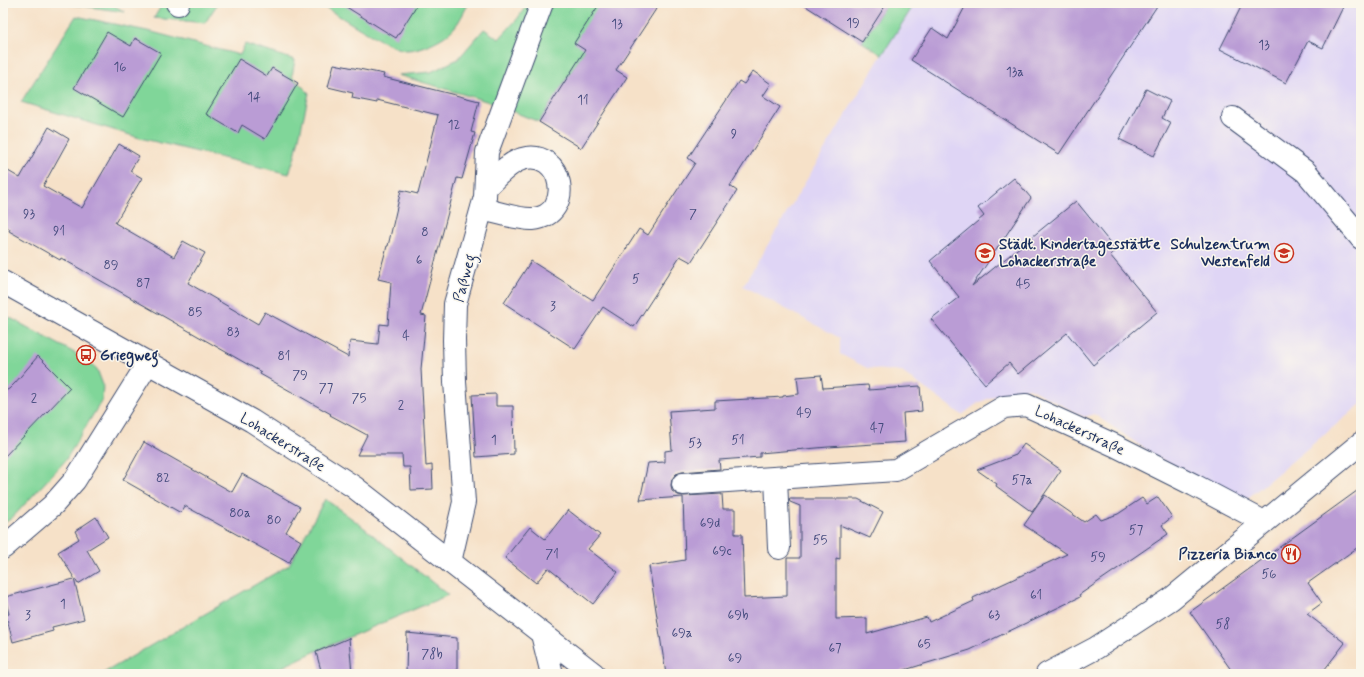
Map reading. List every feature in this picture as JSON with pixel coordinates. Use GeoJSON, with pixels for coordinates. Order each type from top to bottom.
{"type":"FeatureCollection","features":[{"type":"Feature","properties":{"kind":"street","name":"Paßweg"},"geometry":{"type":"LineString","coordinates":[[450,562],[464,502],[455,382],[455,304],[485,197],[487,152],[542,3]]}},
{"type":"Feature","properties":{"kind":"street"},"geometry":{"type":"LineString","coordinates":[[1233,118],[1306,172],[1361,238]]}},
{"type":"Feature","properties":{"kind":"street"},"geometry":{"type":"LineString","coordinates":[[482,209],[533,219],[546,214],[553,209],[558,201],[560,193],[559,179],[553,168],[540,159],[531,158],[514,162],[486,187]]}},
{"type":"Feature","properties":{"kind":"street","name":"Lohackerstraße"},"geometry":{"type":"LineString","coordinates":[[3,282],[252,421],[354,487],[594,674]]}},
{"type":"Feature","properties":{"kind":"street"},"geometry":{"type":"LineString","coordinates":[[3,548],[53,505],[75,480],[148,363]]}},
{"type":"Feature","properties":{"kind":"street","name":"Lohackerstraße"},"geometry":{"type":"LineString","coordinates":[[683,484],[896,470],[1004,407],[1026,405],[1114,445],[1264,522]]}},
{"type":"Feature","properties":{"kind":"street"},"geometry":{"type":"LineString","coordinates":[[1046,674],[1096,648],[1171,599],[1361,443]]}},
{"type":"Feature","properties":{"kind":"street"},"geometry":{"type":"LineString","coordinates":[[776,478],[779,548]]}},
{"type":"Feature","properties":{"kind":"street"},"geometry":{"type":"LineString","coordinates":[[542,634],[552,674]]}},
{"type":"Feature","properties":{"kind":"shaded area"},"geometry":{"type":"Polygon","coordinates":[[[915,3],[1361,3],[1361,404],[1243,502],[1154,455],[1094,414],[1084,417],[1029,388],[995,396],[978,403],[962,415],[902,372],[867,368],[840,354],[840,338],[743,286],[878,61],[915,3]]]}},
{"type":"Feature","properties":{"kind":"green space"},"geometry":{"type":"Polygon","coordinates":[[[62,3],[110,3],[125,12],[62,3]]]}},
{"type":"Feature","properties":{"kind":"green space"},"geometry":{"type":"Polygon","coordinates":[[[163,3],[218,3],[205,23],[154,18],[163,3]]]}},
{"type":"Feature","properties":{"kind":"green space"},"geometry":{"type":"Polygon","coordinates":[[[318,3],[469,3],[458,23],[449,33],[425,46],[407,50],[388,44],[376,38],[318,3]]]}},
{"type":"Feature","properties":{"kind":"green space"},"geometry":{"type":"Polygon","coordinates":[[[528,3],[600,3],[585,50],[539,122],[486,101],[398,75],[431,72],[458,59],[484,29],[499,39],[518,18],[528,3]]]}},
{"type":"Feature","properties":{"kind":"green space"},"geometry":{"type":"Polygon","coordinates":[[[887,3],[915,3],[882,55],[862,42],[887,3]]]}},
{"type":"Feature","properties":{"kind":"green space"},"geometry":{"type":"Polygon","coordinates":[[[76,16],[152,32],[240,55],[245,44],[295,60],[292,76],[309,93],[295,156],[289,174],[140,138],[21,102],[76,16]]]}},
{"type":"Feature","properties":{"kind":"green space"},"geometry":{"type":"Polygon","coordinates":[[[3,314],[82,357],[97,369],[103,385],[102,400],[65,461],[12,518],[3,524],[3,314]]]}},
{"type":"Feature","properties":{"kind":"green space"},"geometry":{"type":"Polygon","coordinates":[[[325,499],[358,523],[448,595],[314,652],[267,674],[102,674],[289,565],[325,499]]]}},
{"type":"Feature","properties":{"kind":"building"},"geometry":{"type":"Polygon","coordinates":[[[340,3],[418,3],[396,38],[340,3]]]}},
{"type":"Feature","properties":{"kind":"building"},"geometry":{"type":"Polygon","coordinates":[[[600,3],[660,3],[616,70],[627,77],[581,148],[539,122],[585,50],[574,43],[600,3]]]}},
{"type":"Feature","properties":{"kind":"building"},"geometry":{"type":"Polygon","coordinates":[[[801,3],[887,3],[862,42],[801,3]]]}},
{"type":"Feature","properties":{"kind":"building"},"geometry":{"type":"Polygon","coordinates":[[[967,3],[1159,3],[1059,154],[911,60],[932,28],[948,39],[967,3]]]}},
{"type":"Feature","properties":{"kind":"building"},"geometry":{"type":"Polygon","coordinates":[[[1243,3],[1345,3],[1323,48],[1308,41],[1286,83],[1220,49],[1243,3]]]}},
{"type":"Feature","properties":{"kind":"building"},"geometry":{"type":"Polygon","coordinates":[[[107,32],[131,46],[135,38],[161,53],[123,117],[74,88],[107,32]]]}},
{"type":"Feature","properties":{"kind":"building"},"geometry":{"type":"Polygon","coordinates":[[[239,59],[267,76],[272,68],[298,83],[265,139],[242,125],[238,133],[206,114],[239,59]]]}},
{"type":"Feature","properties":{"kind":"building"},"geometry":{"type":"Polygon","coordinates":[[[334,64],[384,74],[383,77],[479,101],[471,132],[475,133],[462,179],[457,178],[421,315],[426,316],[421,369],[426,466],[432,465],[433,489],[411,490],[410,467],[403,467],[402,455],[357,455],[367,435],[260,374],[261,372],[61,258],[60,260],[9,231],[10,229],[3,224],[3,168],[20,178],[49,127],[69,139],[43,186],[82,208],[119,144],[139,156],[130,171],[142,178],[115,223],[174,257],[183,241],[205,253],[188,283],[258,324],[265,312],[348,357],[350,341],[378,344],[380,324],[388,325],[391,282],[378,279],[388,246],[401,190],[418,194],[438,115],[377,100],[377,103],[352,98],[353,93],[328,87],[334,64]]]}},
{"type":"Feature","properties":{"kind":"building"},"geometry":{"type":"Polygon","coordinates":[[[753,71],[771,84],[763,96],[780,107],[730,186],[737,191],[691,262],[680,256],[634,327],[603,307],[575,349],[504,303],[531,261],[593,300],[639,229],[648,235],[695,163],[688,158],[739,81],[744,84],[753,71]]]}},
{"type":"Feature","properties":{"kind":"building"},"geometry":{"type":"Polygon","coordinates":[[[1146,89],[1170,101],[1162,118],[1171,123],[1154,156],[1119,139],[1146,89]]]}},
{"type":"Feature","properties":{"kind":"building"},"geometry":{"type":"Polygon","coordinates":[[[1014,178],[1031,198],[972,286],[1076,201],[1116,250],[1110,255],[1157,312],[1093,365],[1067,333],[1018,374],[1009,363],[985,384],[931,319],[959,297],[930,261],[984,216],[978,208],[1014,178]]]}},
{"type":"Feature","properties":{"kind":"building"},"geometry":{"type":"Polygon","coordinates":[[[38,356],[70,388],[3,458],[3,392],[15,383],[38,356]]]}},
{"type":"Feature","properties":{"kind":"building"},"geometry":{"type":"Polygon","coordinates":[[[821,375],[823,388],[868,385],[869,390],[920,386],[922,411],[903,413],[905,442],[760,453],[760,457],[719,460],[720,469],[682,472],[676,474],[672,479],[671,485],[672,491],[678,495],[722,494],[723,509],[735,509],[735,534],[742,534],[744,598],[787,596],[787,558],[800,558],[800,506],[790,502],[789,499],[858,499],[883,512],[870,538],[840,525],[840,559],[836,558],[836,619],[867,618],[867,634],[927,617],[929,622],[974,601],[973,598],[1067,554],[1024,525],[1045,495],[1084,522],[1096,514],[1101,520],[1118,514],[1142,498],[1147,504],[1158,497],[1172,517],[1162,525],[1168,534],[1079,595],[1080,597],[970,650],[898,672],[848,674],[666,674],[649,566],[685,560],[683,497],[640,500],[648,463],[665,462],[665,451],[672,450],[669,411],[715,408],[715,401],[783,397],[799,394],[797,377],[821,375]]]}},
{"type":"Feature","properties":{"kind":"building"},"geometry":{"type":"Polygon","coordinates":[[[496,394],[496,406],[513,406],[514,454],[476,457],[472,395],[496,394]]]}},
{"type":"Feature","properties":{"kind":"building"},"geometry":{"type":"Polygon","coordinates":[[[144,442],[232,492],[242,474],[300,507],[286,532],[301,541],[289,563],[185,506],[181,513],[123,480],[144,442]]]}},
{"type":"Feature","properties":{"kind":"building"},"geometry":{"type":"Polygon","coordinates":[[[1024,444],[1061,470],[1032,512],[977,470],[1016,455],[1024,444]]]}},
{"type":"Feature","properties":{"kind":"building"},"geometry":{"type":"Polygon","coordinates":[[[1361,488],[1361,545],[1308,583],[1322,603],[1307,614],[1345,643],[1321,674],[1234,674],[1190,612],[1361,488]]]}},
{"type":"Feature","properties":{"kind":"building"},"geometry":{"type":"Polygon","coordinates":[[[568,510],[600,535],[588,549],[618,572],[593,604],[548,568],[536,583],[505,558],[530,527],[545,539],[568,510]]]}},
{"type":"Feature","properties":{"kind":"building"},"geometry":{"type":"Polygon","coordinates":[[[96,517],[108,537],[87,550],[99,571],[78,584],[58,552],[79,539],[75,531],[96,517]]]}},
{"type":"Feature","properties":{"kind":"building"},"geometry":{"type":"Polygon","coordinates":[[[74,579],[84,619],[52,627],[53,631],[13,642],[6,615],[9,614],[5,597],[74,579]]]}},
{"type":"Feature","properties":{"kind":"building"},"geometry":{"type":"Polygon","coordinates":[[[407,633],[457,638],[457,674],[406,674],[407,633]]]}},
{"type":"Feature","properties":{"kind":"building"},"geometry":{"type":"Polygon","coordinates":[[[349,638],[352,674],[322,674],[316,652],[349,638]]]}},
{"type":"Feature","properties":{"kind":"place","name":"Städt. Kindertagesstätte Lohackerstraße"},"geometry":{"type":"Point","coordinates":[985,253]}},
{"type":"Feature","properties":{"kind":"place","name":"Schulzentrum Westenfeld"},"geometry":{"type":"Point","coordinates":[1284,253]}},
{"type":"Feature","properties":{"kind":"place","name":"Griegweg"},"geometry":{"type":"Point","coordinates":[86,355]}},
{"type":"Feature","properties":{"kind":"place","name":"Pizzeria Bianco"},"geometry":{"type":"Point","coordinates":[1291,554]}}]}
